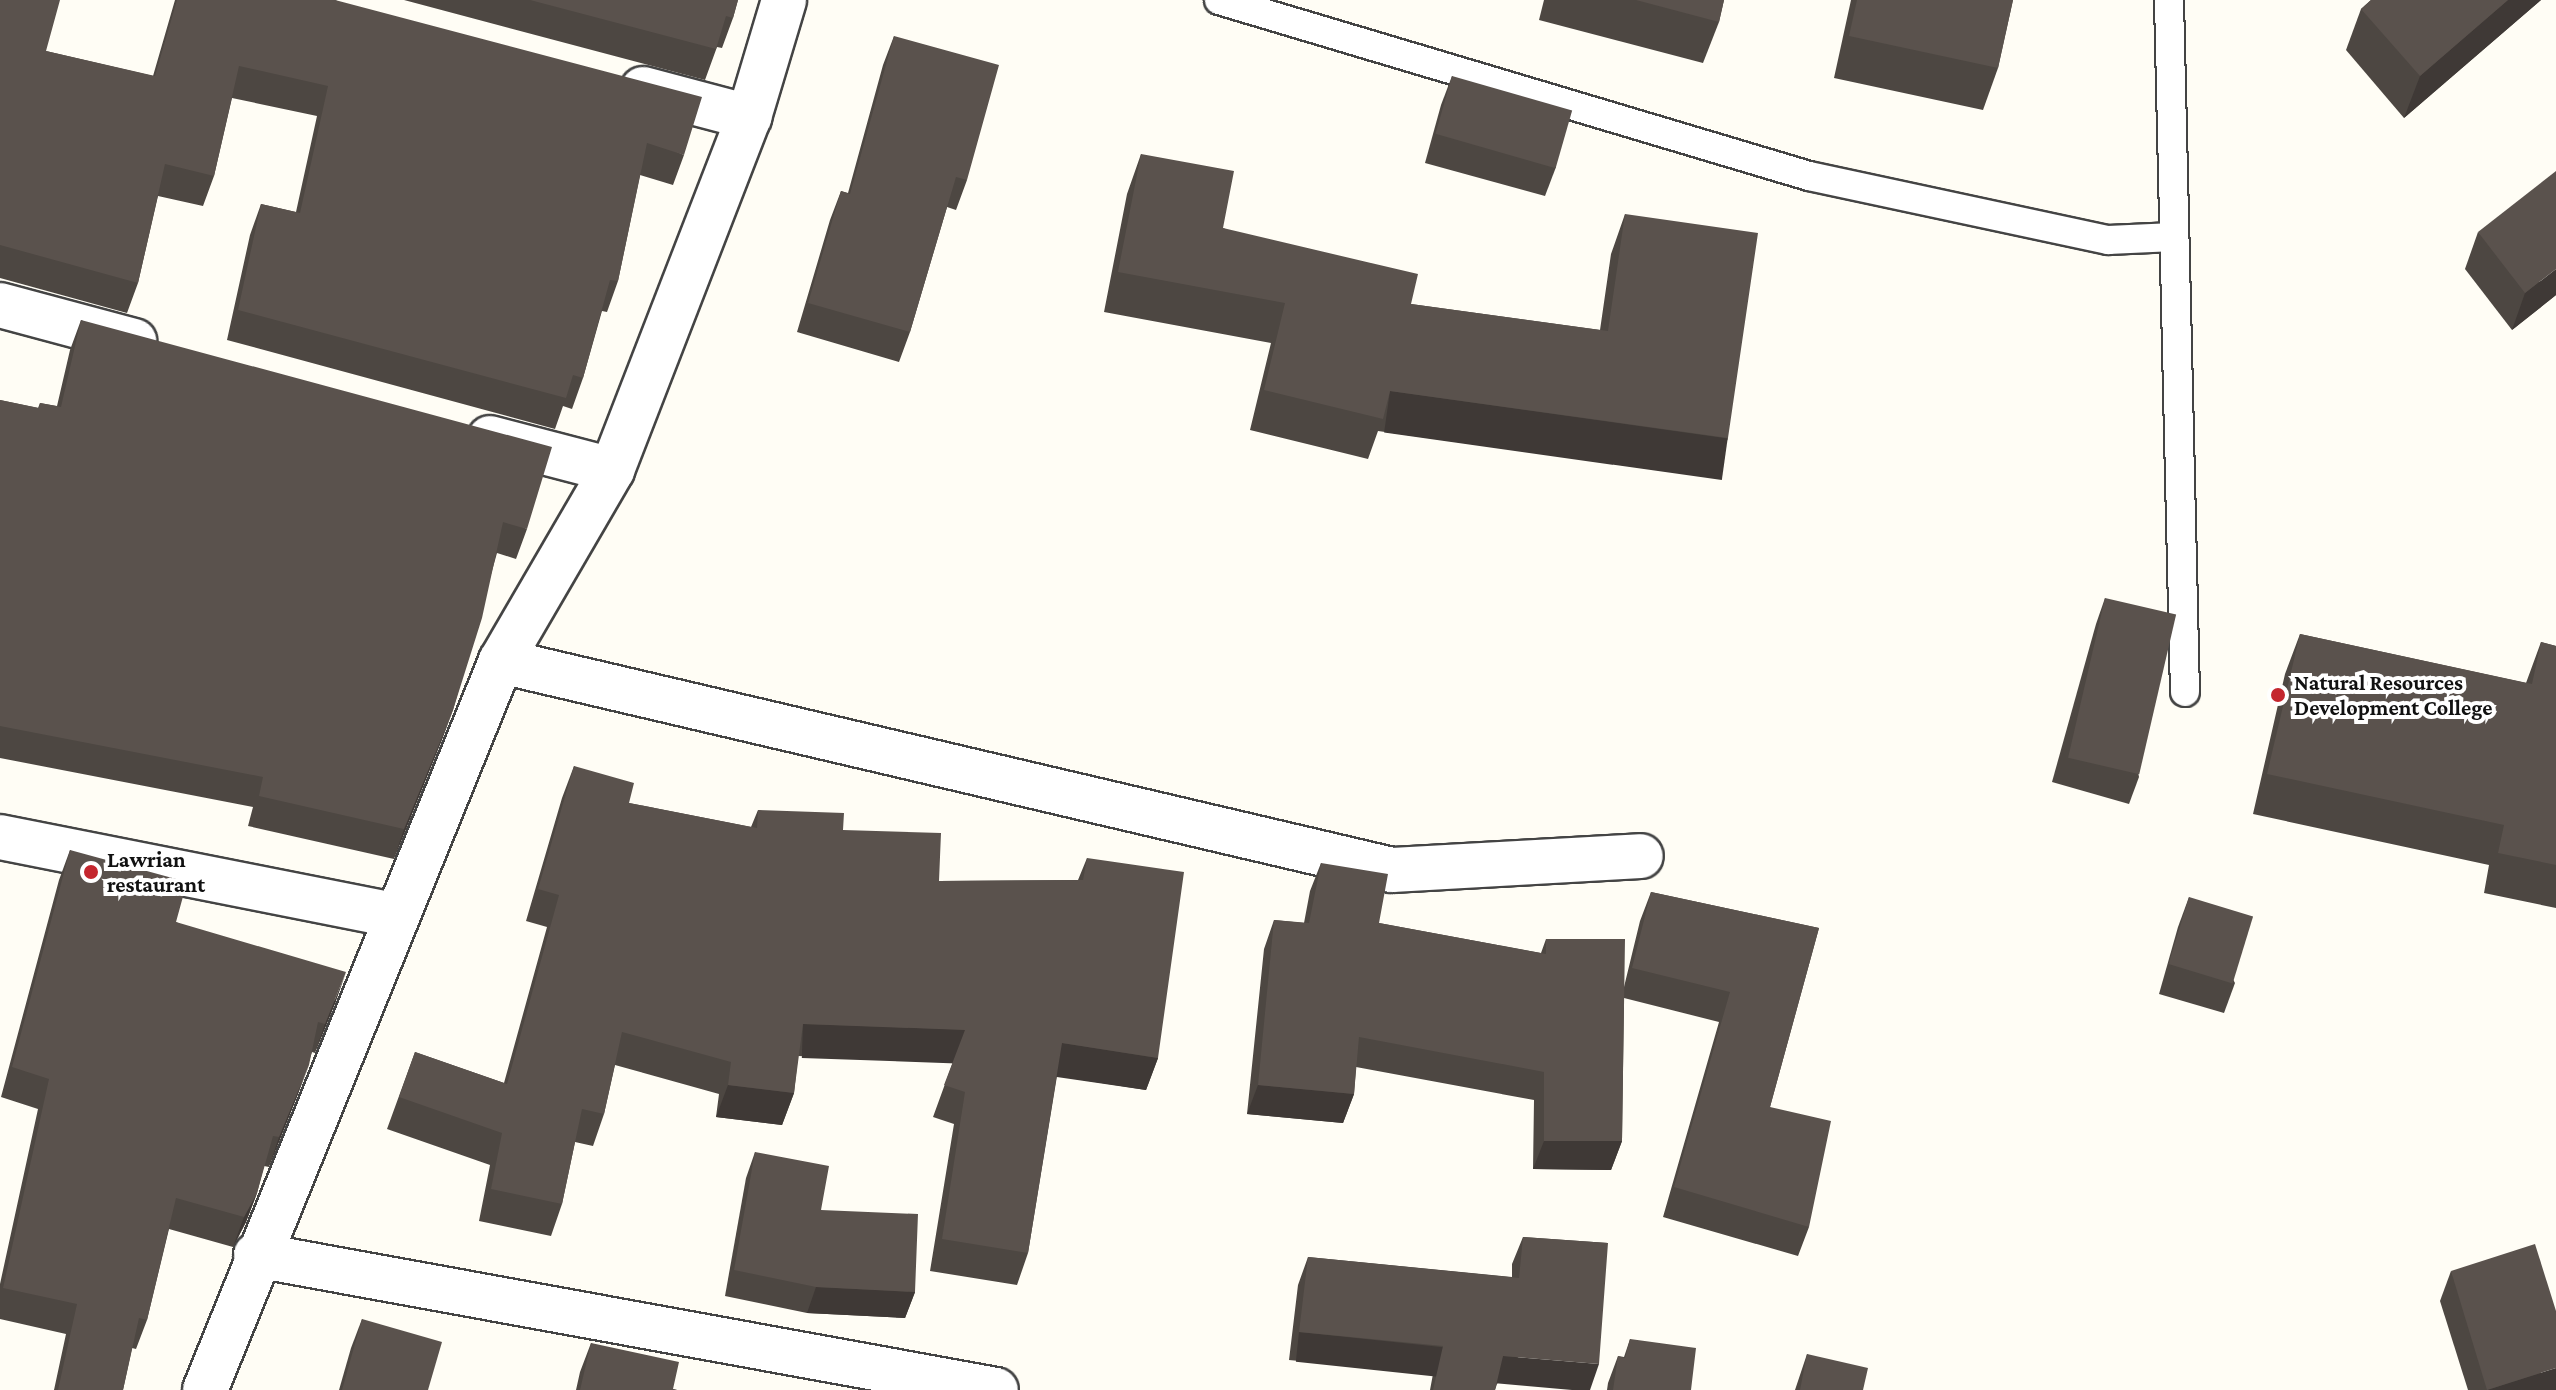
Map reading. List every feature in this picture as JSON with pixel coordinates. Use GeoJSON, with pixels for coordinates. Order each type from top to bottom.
{"type":"FeatureCollection","features":[{"type":"Feature","properties":{"kind":"street"},"geometry":{"type":"LineString","coordinates":[[205,1390],[256,1255],[501,661],[612,470],[749,117],[784,0]]}},
{"type":"Feature","properties":{"kind":"street"},"geometry":{"type":"LineString","coordinates":[[596,77],[749,117]]}},
{"type":"Feature","properties":{"kind":"street"},"geometry":{"type":"LineString","coordinates":[[0,305],[168,351]]}},
{"type":"Feature","properties":{"kind":"street"},"geometry":{"type":"LineString","coordinates":[[443,425],[612,470]]}},
{"type":"Feature","properties":{"kind":"street"},"geometry":{"type":"LineString","coordinates":[[501,661],[1392,870],[1641,856]]}},
{"type":"Feature","properties":{"kind":"street"},"geometry":{"type":"LineString","coordinates":[[0,837],[395,915]]}},
{"type":"Feature","properties":{"kind":"street"},"geometry":{"type":"LineString","coordinates":[[256,1255],[996,1390]]}},
{"type":"Feature","properties":{"kind":"lane"},"geometry":{"type":"LineString","coordinates":[[1219,0],[1809,176],[2108,240],[2174,237]]}},
{"type":"Feature","properties":{"kind":"lane"},"geometry":{"type":"LineString","coordinates":[[2169,0],[2185,692]]}},
{"type":"Feature","properties":{"kind":"building"},"geometry":{"type":"Polygon","coordinates":[[[0,0],[60,0],[46,51],[155,76],[177,0],[335,0],[702,97],[684,155],[647,143],[618,281],[610,280],[583,378],[573,375],[566,398],[238,310],[261,204],[300,213],[328,86],[239,66],[214,176],[165,164],[138,283],[0,245],[0,0]]]}},
{"type":"Feature","properties":{"kind":"building"},"geometry":{"type":"Polygon","coordinates":[[[530,0],[738,0],[733,18],[726,16],[716,49],[530,0]]]}},
{"type":"Feature","properties":{"kind":"building"},"geometry":{"type":"Polygon","coordinates":[[[1636,0],[1724,0],[1719,22],[1636,0]]]}},
{"type":"Feature","properties":{"kind":"building"},"geometry":{"type":"Polygon","coordinates":[[[1857,0],[2013,0],[1998,68],[1849,36],[1857,0]]]}},
{"type":"Feature","properties":{"kind":"building"},"geometry":{"type":"Polygon","coordinates":[[[2371,0],[2508,0],[2420,76],[2361,9],[2371,0]]]}},
{"type":"Feature","properties":{"kind":"building"},"geometry":{"type":"Polygon","coordinates":[[[894,36],[999,65],[967,180],[956,177],[910,332],[808,303],[841,191],[850,194],[894,36]]]}},
{"type":"Feature","properties":{"kind":"building"},"geometry":{"type":"Polygon","coordinates":[[[1452,76],[1572,110],[1556,168],[1435,134],[1452,76]]]}},
{"type":"Feature","properties":{"kind":"building"},"geometry":{"type":"Polygon","coordinates":[[[1141,154],[1234,171],[1223,228],[1418,274],[1411,304],[1608,331],[1625,214],[1758,233],[1728,438],[1390,391],[1383,419],[1264,390],[1285,303],[1118,272],[1141,154]]]}},
{"type":"Feature","properties":{"kind":"building"},"geometry":{"type":"Polygon","coordinates":[[[2556,171],[2556,269],[2525,293],[2478,232],[2556,171]]]}},
{"type":"Feature","properties":{"kind":"building"},"geometry":{"type":"Polygon","coordinates":[[[81,320],[552,447],[527,529],[503,522],[482,618],[453,710],[404,829],[259,796],[263,777],[0,726],[0,400],[39,408],[40,403],[61,407],[81,320]]]}},
{"type":"Feature","properties":{"kind":"building"},"geometry":{"type":"Polygon","coordinates":[[[2105,598],[2176,614],[2139,774],[2068,758],[2105,598]]]}},
{"type":"Feature","properties":{"kind":"building"},"geometry":{"type":"Polygon","coordinates":[[[2300,634],[2532,684],[2541,642],[2556,646],[2556,865],[2498,853],[2504,825],[2267,774],[2300,634]]]}},
{"type":"Feature","properties":{"kind":"building"},"geometry":{"type":"Polygon","coordinates":[[[574,766],[634,783],[629,803],[757,828],[758,810],[844,813],[843,830],[941,833],[939,881],[1083,880],[1087,858],[1184,872],[1158,1058],[1062,1043],[1028,1253],[942,1239],[965,1092],[944,1085],[965,1030],[803,1024],[794,1093],[728,1085],[731,1062],[622,1032],[604,1114],[582,1109],[562,1204],[491,1189],[502,1133],[399,1097],[415,1052],[507,1084],[559,895],[538,889],[574,766]]]}},
{"type":"Feature","properties":{"kind":"building"},"geometry":{"type":"Polygon","coordinates":[[[70,850],[187,882],[176,922],[346,972],[325,1024],[318,1022],[309,1065],[279,1137],[273,1136],[257,1193],[244,1217],[176,1198],[147,1320],[139,1318],[123,1390],[58,1390],[77,1304],[3,1288],[49,1079],[12,1067],[70,850]]]}},
{"type":"Feature","properties":{"kind":"building"},"geometry":{"type":"Polygon","coordinates":[[[1321,863],[1388,874],[1379,923],[1546,954],[1546,939],[1625,939],[1622,1141],[1544,1141],[1544,1072],[1359,1037],[1354,1094],[1258,1085],[1274,920],[1309,923],[1321,863]]]}},
{"type":"Feature","properties":{"kind":"building"},"geometry":{"type":"Polygon","coordinates":[[[1651,892],[1819,928],[1770,1107],[1831,1121],[1809,1227],[1674,1187],[1730,992],[1632,968],[1651,892]]]}},
{"type":"Feature","properties":{"kind":"building"},"geometry":{"type":"Polygon","coordinates":[[[2189,897],[2253,917],[2233,984],[2169,964],[2189,897]]]}},
{"type":"Feature","properties":{"kind":"building"},"geometry":{"type":"Polygon","coordinates":[[[755,1152],[829,1166],[821,1210],[918,1214],[915,1292],[816,1287],[734,1270],[755,1152]]]}},
{"type":"Feature","properties":{"kind":"building"},"geometry":{"type":"Polygon","coordinates":[[[1523,1237],[1608,1243],[1599,1364],[1503,1356],[1495,1390],[1433,1390],[1443,1346],[1299,1332],[1308,1257],[1519,1278],[1523,1237]]]}},
{"type":"Feature","properties":{"kind":"building"},"geometry":{"type":"Polygon","coordinates":[[[2535,1244],[2556,1311],[2556,1368],[2487,1390],[2451,1271],[2535,1244]]]}},
{"type":"Feature","properties":{"kind":"building"},"geometry":{"type":"Polygon","coordinates":[[[362,1319],[442,1342],[428,1390],[342,1390],[362,1319]]]}},
{"type":"Feature","properties":{"kind":"building"},"geometry":{"type":"Polygon","coordinates":[[[1630,1339],[1696,1348],[1691,1390],[1613,1390],[1618,1356],[1625,1358],[1630,1339]]]}},
{"type":"Feature","properties":{"kind":"building"},"geometry":{"type":"Polygon","coordinates":[[[591,1343],[679,1362],[673,1389],[677,1390],[580,1390],[591,1343]]]}},
{"type":"Feature","properties":{"kind":"building"},"geometry":{"type":"Polygon","coordinates":[[[1807,1354],[1868,1368],[1863,1390],[1800,1390],[1807,1354]]]}},
{"type":"Feature","properties":{"kind":"place","name":"Natural Resources Development College"},"geometry":{"type":"Point","coordinates":[2278,695]}},
{"type":"Feature","properties":{"kind":"place","name":"Lawrian restaurant"},"geometry":{"type":"Point","coordinates":[91,872]}}]}
